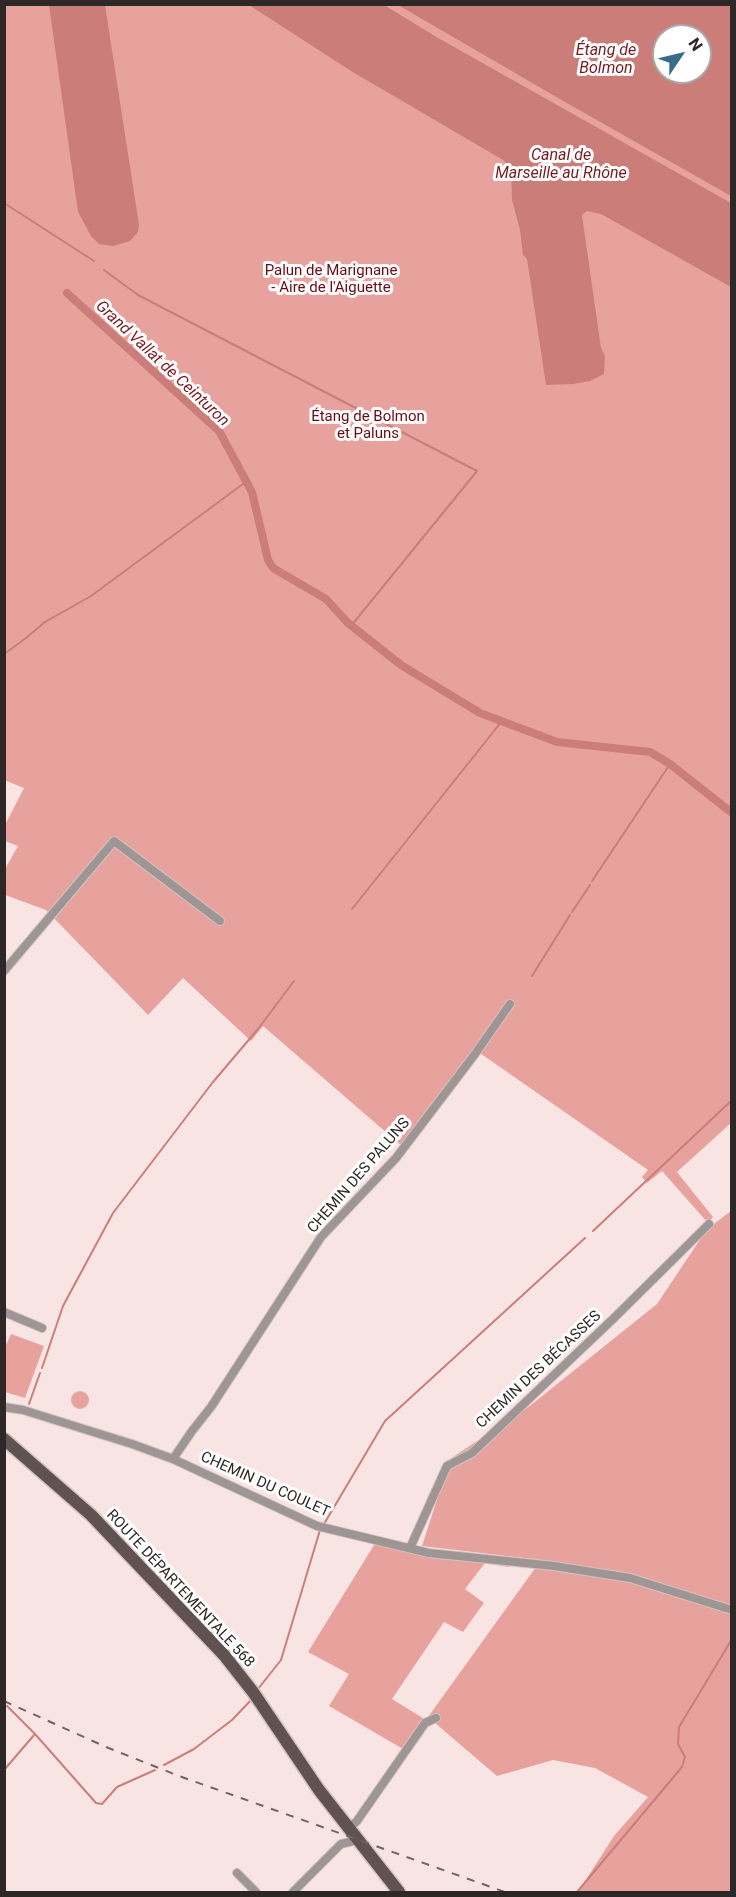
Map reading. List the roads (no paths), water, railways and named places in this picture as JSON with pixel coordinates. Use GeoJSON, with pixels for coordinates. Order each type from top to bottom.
{"type":"FeatureCollection","features":[{"type":"Feature","properties":{"kind":"main road","name":"ROUTE DÉPARTEMENTALE 568"},"geometry":{"type":"LineString","coordinates":[[4,1439],[91,1515],[224,1655],[254,1692],[319,1790],[399,1893]]}},
{"type":"Feature","properties":{"kind":"street"},"geometry":{"type":"LineString","coordinates":[[4,971],[114,841],[220,921]]}},
{"type":"Feature","properties":{"kind":"street","name":"CHEMIN DES PALUNS"},"geometry":{"type":"LineString","coordinates":[[173,1459],[211,1407],[321,1237],[396,1158],[476,1054],[510,1004]]}},
{"type":"Feature","properties":{"kind":"street","name":"CHEMIN DES BÉCASSES"},"geometry":{"type":"LineString","coordinates":[[410,1548],[447,1466],[472,1453],[709,1224]]}},
{"type":"Feature","properties":{"kind":"street"},"geometry":{"type":"LineString","coordinates":[[4,1312],[42,1328]]}},
{"type":"Feature","properties":{"kind":"street","name":"CHEMIN DU COULET"},"geometry":{"type":"LineString","coordinates":[[4,1407],[33,1413],[173,1459],[317,1526],[429,1553],[554,1566],[630,1578],[732,1610]]}},
{"type":"Feature","properties":{"kind":"street"},"geometry":{"type":"LineString","coordinates":[[349,1828],[357,1821],[425,1723],[436,1718]]}},
{"type":"Feature","properties":{"kind":"street"},"geometry":{"type":"LineString","coordinates":[[293,1893],[340,1844],[358,1840]]}},
{"type":"Feature","properties":{"kind":"street"},"geometry":{"type":"LineString","coordinates":[[237,1873],[256,1893]]}},
{"type":"Feature","properties":{"kind":"water"},"geometry":{"type":"Polygon","coordinates":[[[49,5],[105,5],[139,225],[138,232],[130,241],[113,246],[99,244],[91,236],[78,212],[49,5]]]}},
{"type":"Feature","properties":{"kind":"water","name":"Canal de Marseille au Rhône"},"geometry":{"type":"Polygon","coordinates":[[[249,5],[384,5],[731,203],[731,287],[601,214],[587,211],[582,215],[601,348],[605,356],[604,374],[590,381],[546,385],[527,259],[523,255],[520,230],[512,200],[511,169],[503,160],[351,71],[249,5]]]}},
{"type":"Feature","properties":{"kind":"water","name":"Étang de Bolmon"},"geometry":{"type":"Polygon","coordinates":[[[398,5],[731,5],[731,196],[565,102],[398,5]]]}},
{"type":"Feature","properties":{"kind":"waterway"},"geometry":{"type":"LineString","coordinates":[[4,203],[94,261]]}},
{"type":"Feature","properties":{"kind":"waterway"},"geometry":{"type":"LineString","coordinates":[[104,270],[138,295],[477,471],[351,626]]}},
{"type":"Feature","properties":{"kind":"waterway","name":"Grand Vallat de Ceinturon"},"geometry":{"type":"LineString","coordinates":[[67,293],[219,431],[252,492],[268,560],[273,568],[326,599],[348,623],[401,665],[480,713],[557,742],[650,752],[670,764],[732,813]]}},
{"type":"Feature","properties":{"kind":"waterway"},"geometry":{"type":"LineString","coordinates":[[4,654],[45,622],[91,596],[243,484],[248,484]]}},
{"type":"Feature","properties":{"kind":"waterway"},"geometry":{"type":"LineString","coordinates":[[352,909],[502,721]]}},
{"type":"Feature","properties":{"kind":"waterway"},"geometry":{"type":"LineString","coordinates":[[592,881],[670,764]]}},
{"type":"Feature","properties":{"kind":"waterway"},"geometry":{"type":"LineString","coordinates":[[572,912],[590,885]]}},
{"type":"Feature","properties":{"kind":"waterway"},"geometry":{"type":"LineString","coordinates":[[532,976],[570,915]]}},
{"type":"Feature","properties":{"kind":"waterway"},"geometry":{"type":"LineString","coordinates":[[42,1368],[63,1306],[113,1213],[294,981]]}},
{"type":"Feature","properties":{"kind":"waterway"},"geometry":{"type":"LineString","coordinates":[[593,1231],[732,1100]]}},
{"type":"Feature","properties":{"kind":"waterway"},"geometry":{"type":"LineString","coordinates":[[324,1524],[385,1421],[585,1238]]}},
{"type":"Feature","properties":{"kind":"waterway"},"geometry":{"type":"LineString","coordinates":[[29,1404],[40,1373]]}},
{"type":"Feature","properties":{"kind":"waterway"},"geometry":{"type":"LineString","coordinates":[[258,1689],[281,1660],[320,1530]]}},
{"type":"Feature","properties":{"kind":"waterway"},"geometry":{"type":"LineString","coordinates":[[577,1892],[682,1767],[685,1757],[678,1744],[679,1727],[732,1639]]}},
{"type":"Feature","properties":{"kind":"waterway"},"geometry":{"type":"LineString","coordinates":[[164,1765],[194,1749],[232,1720],[252,1699]]}},
{"type":"Feature","properties":{"kind":"waterway"},"geometry":{"type":"LineString","coordinates":[[7,1706],[35,1734]]}},
{"type":"Feature","properties":{"kind":"waterway"},"geometry":{"type":"LineString","coordinates":[[4,1770],[35,1734],[96,1803],[102,1804],[117,1787],[155,1770]]}},
{"type":"Feature","properties":{"kind":"railway"},"geometry":{"type":"LineString","coordinates":[[4,1701],[106,1747],[179,1776],[505,1892]]}},
{"type":"Feature","properties":{"kind":"park label","name":"Palun de Marignane - Aire de l'Aiguette"},"geometry":{"type":"Point","coordinates":[331,280]}},
{"type":"Feature","properties":{"kind":"park label","name":"Étang de Bolmon et Paluns"},"geometry":{"type":"Point","coordinates":[368,426]}}]}
